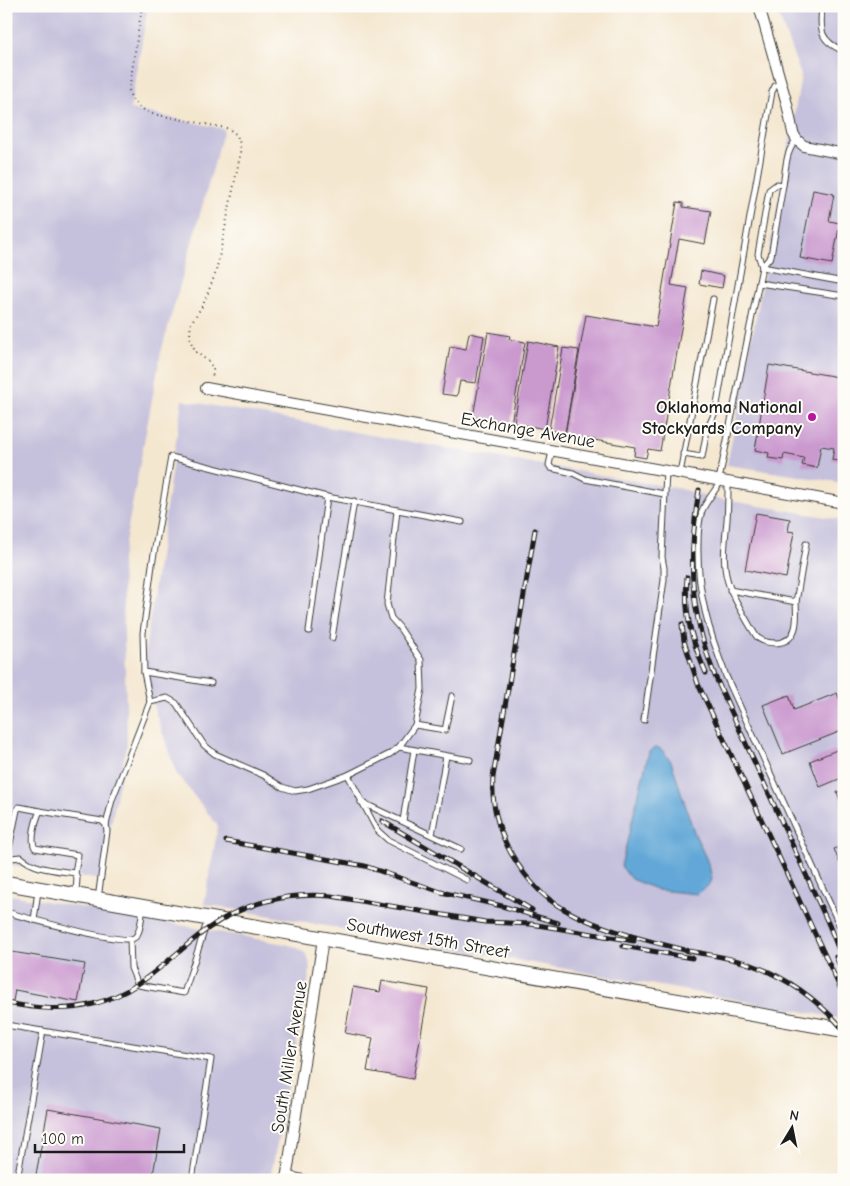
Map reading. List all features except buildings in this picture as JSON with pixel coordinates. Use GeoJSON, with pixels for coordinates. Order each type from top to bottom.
{"type":"FeatureCollection","features":[{"type":"Feature","properties":{"kind":"main road","name":"Southwest 15th Street"},"geometry":{"type":"LineString","coordinates":[[6,883],[844,1030]]}},
{"type":"Feature","properties":{"kind":"street"},"geometry":{"type":"LineString","coordinates":[[759,6],[787,104],[790,124],[797,140],[804,146],[814,149],[844,154]]}},
{"type":"Feature","properties":{"kind":"street","name":"Exchange Avenue"},"geometry":{"type":"LineString","coordinates":[[208,389],[844,503]]}},
{"type":"Feature","properties":{"kind":"street","name":"South Miller Avenue"},"geometry":{"type":"LineString","coordinates":[[286,1177],[323,939]]}},
{"type":"Feature","properties":{"kind":"lane"},"geometry":{"type":"LineString","coordinates":[[822,6],[821,25],[823,37],[832,46],[844,50]]}},
{"type":"Feature","properties":{"kind":"lane"},"geometry":{"type":"LineString","coordinates":[[683,454],[702,458],[708,430],[716,410],[772,92],[775,86],[781,83]]}},
{"type":"Feature","properties":{"kind":"lane"},"geometry":{"type":"LineString","coordinates":[[762,267],[771,256],[789,152],[792,144],[797,140]]}},
{"type":"Feature","properties":{"kind":"lane"},"geometry":{"type":"LineString","coordinates":[[783,185],[777,184],[769,190],[758,254],[762,267],[723,481],[725,573],[730,590],[752,631],[758,638],[767,642],[785,642],[795,630],[797,619],[796,602],[806,544]]}},
{"type":"Feature","properties":{"kind":"lane"},"geometry":{"type":"LineString","coordinates":[[762,267],[844,282]]}},
{"type":"Feature","properties":{"kind":"lane"},"geometry":{"type":"LineString","coordinates":[[759,283],[844,296]]}},
{"type":"Feature","properties":{"kind":"lane"},"geometry":{"type":"LineString","coordinates":[[680,474],[713,299]]}},
{"type":"Feature","properties":{"kind":"lane"},"geometry":{"type":"LineString","coordinates":[[552,450],[549,465],[551,468],[573,472],[585,479],[664,494]]}},
{"type":"Feature","properties":{"kind":"lane"},"geometry":{"type":"LineString","coordinates":[[98,899],[107,831],[106,825],[112,800],[150,702],[144,672],[144,633],[152,565],[171,457],[327,496],[462,522]]}},
{"type":"Feature","properties":{"kind":"lane"},"geometry":{"type":"LineString","coordinates":[[644,720],[664,580],[662,557],[666,471]]}},
{"type":"Feature","properties":{"kind":"lane"},"geometry":{"type":"LineString","coordinates":[[723,481],[706,504],[699,524],[698,566],[705,616],[711,638],[726,676],[844,935]]}},
{"type":"Feature","properties":{"kind":"lane"},"geometry":{"type":"LineString","coordinates":[[309,631],[327,496]]}},
{"type":"Feature","properties":{"kind":"lane"},"geometry":{"type":"LineString","coordinates":[[332,638],[354,502]]}},
{"type":"Feature","properties":{"kind":"lane"},"geometry":{"type":"LineString","coordinates":[[150,702],[167,698],[176,703],[204,745],[216,754],[262,776],[282,788],[295,791],[308,789],[348,775],[390,754],[399,747],[414,725],[422,689],[420,660],[391,618],[386,604],[397,510]]}},
{"type":"Feature","properties":{"kind":"lane"},"geometry":{"type":"LineString","coordinates":[[730,590],[796,602]]}},
{"type":"Feature","properties":{"kind":"lane"},"geometry":{"type":"LineString","coordinates":[[144,672],[211,683]]}},
{"type":"Feature","properties":{"kind":"lane"},"geometry":{"type":"LineString","coordinates":[[414,725],[446,730],[452,696]]}},
{"type":"Feature","properties":{"kind":"lane"},"geometry":{"type":"LineString","coordinates":[[399,747],[470,760]]}},
{"type":"Feature","properties":{"kind":"lane"},"geometry":{"type":"LineString","coordinates":[[403,821],[414,750]]}},
{"type":"Feature","properties":{"kind":"lane"},"geometry":{"type":"LineString","coordinates":[[432,835],[446,756]]}},
{"type":"Feature","properties":{"kind":"lane"},"geometry":{"type":"LineString","coordinates":[[348,775],[377,830],[388,840],[467,880]]}},
{"type":"Feature","properties":{"kind":"lane"},"geometry":{"type":"LineString","coordinates":[[361,802],[461,850]]}},
{"type":"Feature","properties":{"kind":"lane"},"geometry":{"type":"LineString","coordinates":[[6,864],[19,808],[102,821],[106,825]]}},
{"type":"Feature","properties":{"kind":"lane"},"geometry":{"type":"LineString","coordinates":[[40,811],[33,844],[35,848],[78,855],[75,873],[77,878],[76,895]]}},
{"type":"Feature","properties":{"kind":"lane"},"geometry":{"type":"LineString","coordinates":[[6,864],[12,858],[21,857],[26,862],[36,866],[75,873]]}},
{"type":"Feature","properties":{"kind":"lane"},"geometry":{"type":"LineString","coordinates":[[34,920],[38,889]]}},
{"type":"Feature","properties":{"kind":"lane"},"geometry":{"type":"LineString","coordinates":[[6,912],[112,937],[130,939],[137,935],[143,907]]}},
{"type":"Feature","properties":{"kind":"lane"},"geometry":{"type":"LineString","coordinates":[[130,939],[131,968],[138,985],[184,993],[209,919]]}},
{"type":"Feature","properties":{"kind":"lane"},"geometry":{"type":"LineString","coordinates":[[6,1025],[211,1059],[192,1180]]}},
{"type":"Feature","properties":{"kind":"lane"},"geometry":{"type":"LineString","coordinates":[[17,1180],[43,1031]]}},
{"type":"Feature","properties":{"kind":"lane"},"geometry":{"type":"LineString","coordinates":[[286,1177],[314,1180]]}},
{"type":"Feature","properties":{"kind":"path"},"geometry":{"type":"LineString","coordinates":[[142,6],[129,90],[134,103],[142,110],[153,114],[226,128],[237,136],[240,142],[240,156],[216,272],[203,305],[191,323],[191,342],[196,352],[210,363],[213,370],[208,389]]}},
{"type":"Feature","properties":{"kind":"shaded area"},"geometry":{"type":"Polygon","coordinates":[[[6,6],[148,6],[130,109],[224,129],[161,352],[122,559],[127,743],[100,880],[6,864],[6,6]]]}},
{"type":"Feature","properties":{"kind":"shaded area"},"geometry":{"type":"Polygon","coordinates":[[[775,6],[844,6],[844,483],[727,465],[785,169],[801,75],[775,6]]]}},
{"type":"Feature","properties":{"kind":"shaded area"},"geometry":{"type":"Polygon","coordinates":[[[182,400],[681,489],[713,498],[844,520],[844,1019],[204,904],[218,826],[176,773],[142,672],[182,400]]]}},
{"type":"Feature","properties":{"kind":"shaded area"},"geometry":{"type":"Polygon","coordinates":[[[6,894],[285,944],[296,947],[305,953],[309,961],[310,971],[270,1180],[6,1180],[6,894]]]}},
{"type":"Feature","properties":{"kind":"water"},"geometry":{"type":"Polygon","coordinates":[[[656,747],[661,749],[671,761],[694,832],[709,865],[712,879],[710,884],[697,894],[658,890],[631,879],[621,866],[649,752],[656,747]]]}},
{"type":"Feature","properties":{"kind":"railway"},"geometry":{"type":"LineString","coordinates":[[699,490],[695,515],[692,562],[696,606],[706,652],[715,676],[829,925],[844,963]]}},
{"type":"Feature","properties":{"kind":"railway"},"geometry":{"type":"LineString","coordinates":[[535,530],[493,777],[495,811],[501,833],[517,863],[532,883],[545,896],[579,917],[614,931],[685,950],[735,960],[765,970],[802,991],[824,1009],[844,1030]]}},
{"type":"Feature","properties":{"kind":"railway"},"geometry":{"type":"LineString","coordinates":[[687,577],[686,590],[690,626],[696,649],[706,673]]}},
{"type":"Feature","properties":{"kind":"railway"},"geometry":{"type":"LineString","coordinates":[[682,624],[684,641],[698,684],[844,996]]}},
{"type":"Feature","properties":{"kind":"railway"},"geometry":{"type":"LineString","coordinates":[[382,821],[532,910]]}},
{"type":"Feature","properties":{"kind":"railway"},"geometry":{"type":"LineString","coordinates":[[226,841],[365,866],[441,892],[502,906],[558,923]]}},
{"type":"Feature","properties":{"kind":"railway"},"geometry":{"type":"LineString","coordinates":[[6,1003],[60,1009],[93,1004],[110,999],[140,983],[220,921],[250,906],[266,901],[298,896],[331,896],[485,922],[531,924],[605,936]]}},
{"type":"Feature","properties":{"kind":"railway"},"geometry":{"type":"LineString","coordinates":[[599,935],[634,941]]}},
{"type":"Feature","properties":{"kind":"railway"},"geometry":{"type":"LineString","coordinates":[[623,946],[692,958]]}},
{"type":"Feature","properties":{"kind":"railway"},"geometry":{"type":"LineString","coordinates":[[836,957],[844,974]]}},
{"type":"Feature","properties":{"kind":"place","name":"Oklahoma National Stockyards Company"},"geometry":{"type":"Point","coordinates":[812,417]}}]}
